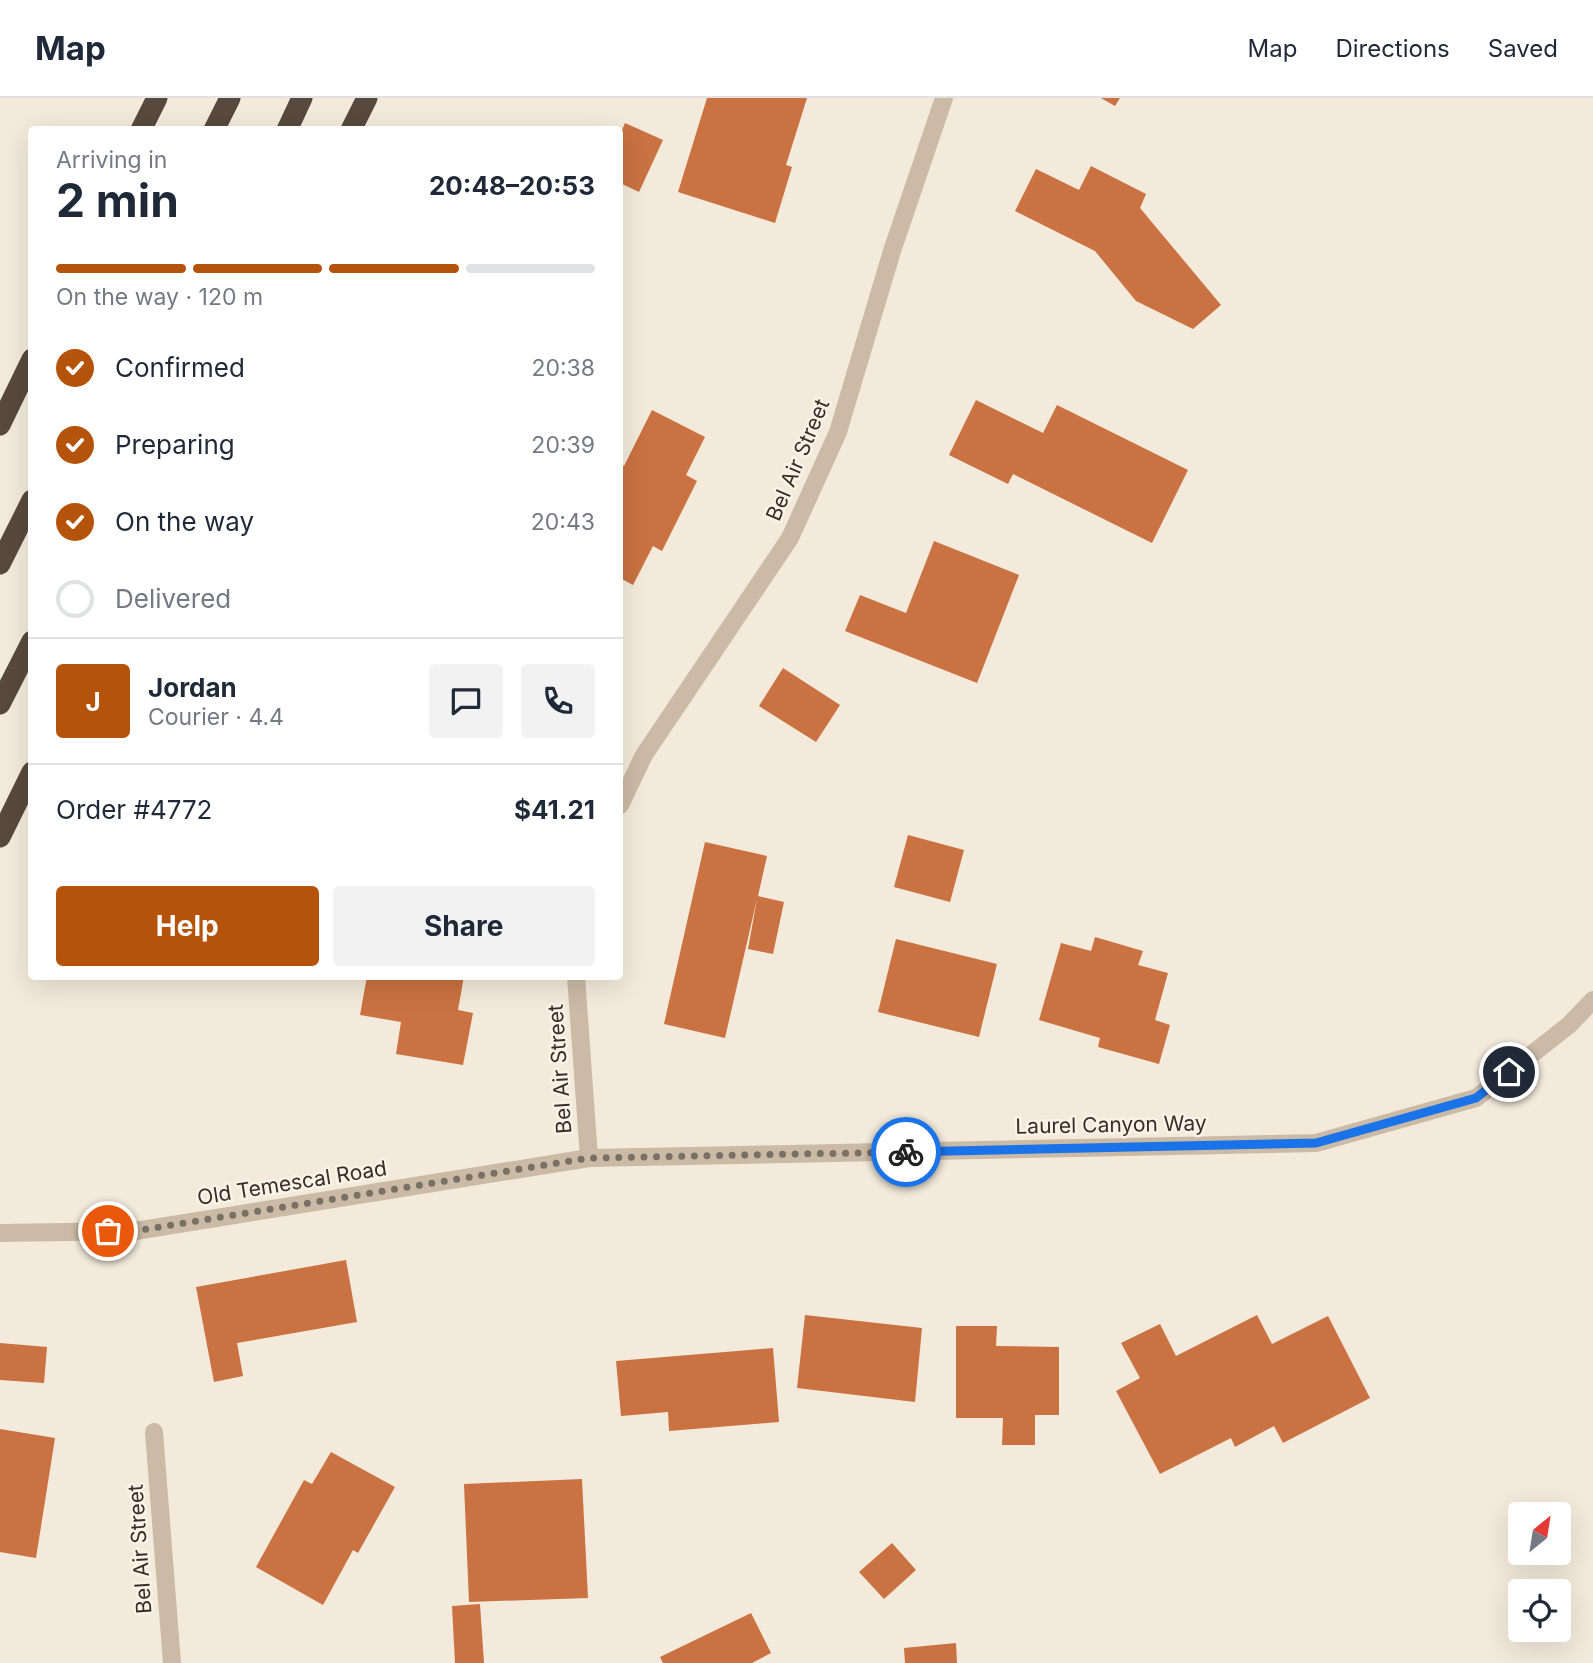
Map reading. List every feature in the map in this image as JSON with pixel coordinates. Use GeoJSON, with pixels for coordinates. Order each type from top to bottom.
{"type":"FeatureCollection","features":[{"type":"Feature","properties":{"kind":"highway"},"geometry":{"type":"LineString","coordinates":[[143,126],[157,98]]}},
{"type":"Feature","properties":{"kind":"highway"},"geometry":{"type":"LineString","coordinates":[[216,126],[230,98]]}},
{"type":"Feature","properties":{"kind":"highway"},"geometry":{"type":"LineString","coordinates":[[289,126],[302,98]]}},
{"type":"Feature","properties":{"kind":"highway"},"geometry":{"type":"LineString","coordinates":[[353,126],[367,98]]}},
{"type":"Feature","properties":{"kind":"highway"},"geometry":{"type":"LineString","coordinates":[[0,425],[28,367]]}},
{"type":"Feature","properties":{"kind":"highway"},"geometry":{"type":"LineString","coordinates":[[18,526],[28,494]]}},
{"type":"Feature","properties":{"kind":"highway"},"geometry":{"type":"LineString","coordinates":[[0,564],[28,507]]}},
{"type":"Feature","properties":{"kind":"highway"},"geometry":{"type":"LineString","coordinates":[[0,704],[28,649]]}},
{"type":"Feature","properties":{"kind":"highway"},"geometry":{"type":"LineString","coordinates":[[0,837],[28,780]]}},
{"type":"Feature","properties":{"kind":"street","name":"Bel Air Street"},"geometry":{"type":"LineString","coordinates":[[623,799],[644,755],[790,538],[838,432],[892,251],[944,98]]}},
{"type":"Feature","properties":{"kind":"street","name":"Bel Air Street"},"geometry":{"type":"LineString","coordinates":[[576,980],[589,1158]]}},
{"type":"Feature","properties":{"kind":"street","name":"Laurel Canyon Way"},"geometry":{"type":"LineString","coordinates":[[589,1158],[1316,1143],[1476,1098],[1569,1025],[1593,1000]]}},
{"type":"Feature","properties":{"kind":"street","name":"Old Temescal Road"},"geometry":{"type":"LineString","coordinates":[[0,1233],[135,1231],[589,1158]]}},
{"type":"Feature","properties":{"kind":"street","name":"Bel Air Street"},"geometry":{"type":"LineString","coordinates":[[154,1432],[172,1663]]}},
{"type":"Feature","properties":{"kind":"building"},"geometry":{"type":"Polygon","coordinates":[[[707,98],[807,98],[786,165],[792,167],[775,223],[678,192],[707,98]]]}},
{"type":"Feature","properties":{"kind":"building"},"geometry":{"type":"Polygon","coordinates":[[[1101,98],[1120,98],[1115,106],[1101,98]]]}},
{"type":"Feature","properties":{"kind":"building"},"geometry":{"type":"Polygon","coordinates":[[[625,123],[663,140],[639,192],[623,184],[625,123]]]}},
{"type":"Feature","properties":{"kind":"building"},"geometry":{"type":"Polygon","coordinates":[[[1091,166],[1146,194],[1140,208],[1221,305],[1193,329],[1136,301],[1095,251],[1015,211],[1036,169],[1079,190],[1091,166]]]}},
{"type":"Feature","properties":{"kind":"building"},"geometry":{"type":"Polygon","coordinates":[[[976,400],[1043,433],[1057,405],[1188,470],[1152,543],[1013,474],[1008,484],[949,455],[976,400]]]}},
{"type":"Feature","properties":{"kind":"building"},"geometry":{"type":"Polygon","coordinates":[[[652,410],[705,437],[686,475],[697,481],[662,551],[653,546],[633,585],[623,580],[624,466],[652,410]]]}},
{"type":"Feature","properties":{"kind":"building"},"geometry":{"type":"Polygon","coordinates":[[[934,541],[1019,575],[977,683],[845,631],[860,595],[906,613],[934,541]]]}},
{"type":"Feature","properties":{"kind":"building"},"geometry":{"type":"Polygon","coordinates":[[[783,668],[840,705],[816,742],[759,706],[783,668]]]}},
{"type":"Feature","properties":{"kind":"building"},"geometry":{"type":"Polygon","coordinates":[[[908,835],[964,850],[950,902],[894,887],[908,835]]]}},
{"type":"Feature","properties":{"kind":"building"},"geometry":{"type":"Polygon","coordinates":[[[705,842],[767,856],[758,896],[784,902],[773,954],[748,949],[757,899],[725,1038],[664,1024],[705,842]]]}},
{"type":"Feature","properties":{"kind":"building"},"geometry":{"type":"Polygon","coordinates":[[[1095,937],[1143,951],[1138,965],[1168,973],[1155,1020],[1170,1025],[1159,1064],[1098,1047],[1100,1038],[1039,1020],[1061,943],[1091,951],[1095,937]]]}},
{"type":"Feature","properties":{"kind":"building"},"geometry":{"type":"Polygon","coordinates":[[[896,939],[997,964],[979,1037],[878,1012],[896,939]]]}},
{"type":"Feature","properties":{"kind":"building"},"geometry":{"type":"Polygon","coordinates":[[[366,980],[463,980],[458,1010],[473,1013],[463,1065],[396,1054],[401,1022],[360,1015],[366,980]]]}},
{"type":"Feature","properties":{"kind":"building"},"geometry":{"type":"Polygon","coordinates":[[[346,1260],[357,1322],[237,1343],[243,1376],[214,1382],[196,1287],[346,1260]]]}},
{"type":"Feature","properties":{"kind":"building"},"geometry":{"type":"Polygon","coordinates":[[[805,1315],[922,1328],[915,1402],[797,1388],[805,1315]]]}},
{"type":"Feature","properties":{"kind":"building"},"geometry":{"type":"Polygon","coordinates":[[[1257,1315],[1272,1344],[1328,1316],[1370,1398],[1283,1443],[1274,1426],[1235,1447],[1231,1438],[1160,1474],[1116,1391],[1140,1378],[1121,1343],[1160,1324],[1176,1356],[1257,1315]]]}},
{"type":"Feature","properties":{"kind":"building"},"geometry":{"type":"Polygon","coordinates":[[[956,1326],[997,1326],[996,1346],[1059,1347],[1059,1415],[1035,1415],[1035,1445],[1002,1445],[1003,1418],[956,1418],[956,1326]]]}},
{"type":"Feature","properties":{"kind":"building"},"geometry":{"type":"Polygon","coordinates":[[[0,1343],[47,1347],[44,1383],[0,1380],[0,1343]]]}},
{"type":"Feature","properties":{"kind":"building"},"geometry":{"type":"Polygon","coordinates":[[[773,1348],[779,1422],[669,1431],[668,1412],[621,1416],[616,1361],[773,1348]]]}},
{"type":"Feature","properties":{"kind":"building"},"geometry":{"type":"Polygon","coordinates":[[[0,1429],[55,1438],[36,1558],[0,1552],[0,1429]]]}},
{"type":"Feature","properties":{"kind":"building"},"geometry":{"type":"Polygon","coordinates":[[[331,1452],[395,1487],[358,1553],[353,1550],[323,1605],[256,1567],[304,1480],[312,1484],[331,1452]]]}},
{"type":"Feature","properties":{"kind":"building"},"geometry":{"type":"Polygon","coordinates":[[[582,1479],[588,1598],[469,1602],[464,1484],[582,1479]]]}},
{"type":"Feature","properties":{"kind":"building"},"geometry":{"type":"Polygon","coordinates":[[[892,1543],[916,1570],[884,1599],[859,1572],[892,1543]]]}},
{"type":"Feature","properties":{"kind":"building"},"geometry":{"type":"Polygon","coordinates":[[[480,1604],[484,1663],[455,1663],[452,1606],[480,1604]]]}},
{"type":"Feature","properties":{"kind":"building"},"geometry":{"type":"Polygon","coordinates":[[[751,1613],[771,1653],[752,1663],[663,1663],[660,1657],[751,1613]]]}},
{"type":"Feature","properties":{"kind":"building"},"geometry":{"type":"Polygon","coordinates":[[[956,1643],[957,1663],[905,1663],[904,1648],[956,1643]]]}},
{"type":"Feature","properties":{"kind":"way so far"},"geometry":{"type":"LineString","coordinates":[[108,1231],[135,1231],[589,1158],[906,1152]]}},
{"type":"Feature","properties":{"kind":"route"},"geometry":{"type":"LineString","coordinates":[[906,1152],[1316,1143],[1476,1098],[1509,1072]]}}]}
